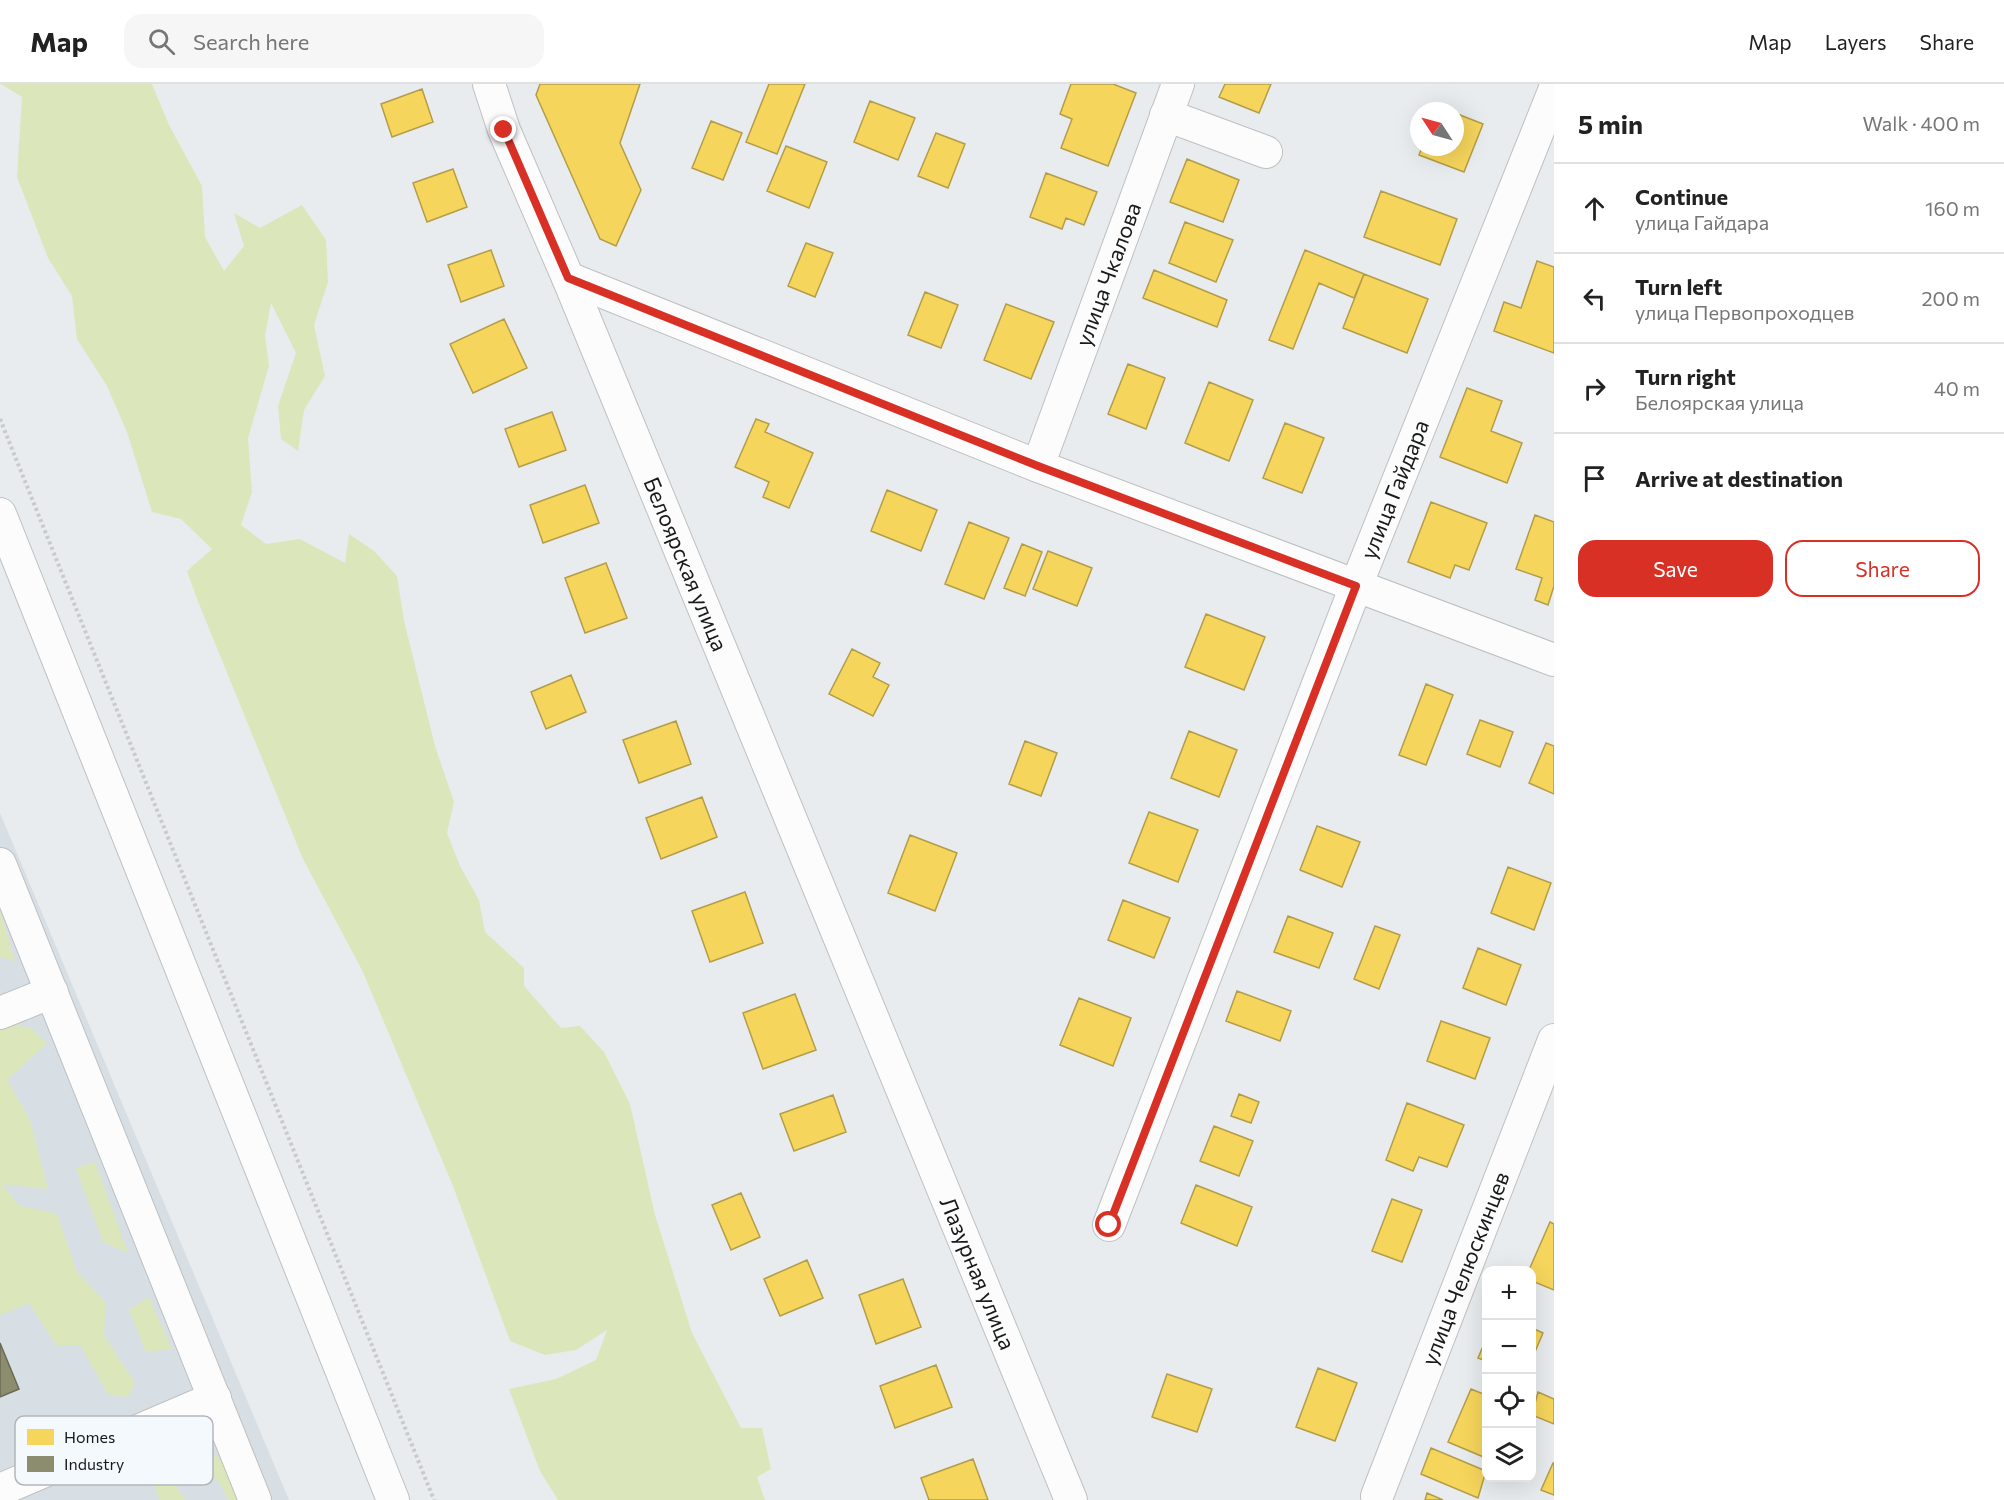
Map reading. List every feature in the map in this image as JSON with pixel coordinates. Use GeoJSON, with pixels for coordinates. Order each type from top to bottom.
{"type":"FeatureCollection","features":[{"type":"Feature","properties":{"kind":"street","name":"Белоярская улица"},"geometry":{"type":"LineString","coordinates":[[489,84],[504,130],[568,278],[884,1044]]}},
{"type":"Feature","properties":{"kind":"street","name":"улица Чкалова"},"geometry":{"type":"LineString","coordinates":[[1038,466],[1178,84]]}},
{"type":"Feature","properties":{"kind":"street","name":"улица Гайдара"},"geometry":{"type":"LineString","coordinates":[[1109,1225],[1356,586],[1554,91]]}},
{"type":"Feature","properties":{"kind":"street"},"geometry":{"type":"LineString","coordinates":[[1166,115],[1266,152]]}},
{"type":"Feature","properties":{"kind":"street"},"geometry":{"type":"LineString","coordinates":[[568,278],[1038,466],[1554,660]]}},
{"type":"Feature","properties":{"kind":"street"},"geometry":{"type":"LineString","coordinates":[[0,514],[393,1500]]}},
{"type":"Feature","properties":{"kind":"street"},"geometry":{"type":"LineString","coordinates":[[0,864],[255,1500]]}},
{"type":"Feature","properties":{"kind":"street"},"geometry":{"type":"LineString","coordinates":[[0,1013],[52,993]]}},
{"type":"Feature","properties":{"kind":"street","name":"улица Челюскинцев"},"geometry":{"type":"LineString","coordinates":[[1377,1496],[1554,1040]]}},
{"type":"Feature","properties":{"kind":"street","name":"Лазурная улица"},"geometry":{"type":"LineString","coordinates":[[884,1044],[1071,1500]]}},
{"type":"Feature","properties":{"kind":"street"},"geometry":{"type":"LineString","coordinates":[[172,1416],[214,1398]]}},
{"type":"Feature","properties":{"kind":"street"},"geometry":{"type":"LineString","coordinates":[[0,1490],[15,1484]]}},
{"type":"Feature","properties":{"kind":"path"},"geometry":{"type":"LineString","coordinates":[[0,419],[434,1500]]}},
{"type":"Feature","properties":{"kind":"shaded area"},"geometry":{"type":"Polygon","coordinates":[[[0,813],[289,1500],[0,1500],[0,813]]]}},
{"type":"Feature","properties":{"kind":"green space"},"geometry":{"type":"Polygon","coordinates":[[[1,84],[152,84],[169,125],[202,186],[205,237],[224,271],[244,246],[234,213],[260,228],[302,205],[326,240],[328,282],[314,325],[325,376],[304,410],[298,451],[281,439],[278,406],[296,353],[271,303],[265,336],[269,366],[248,438],[252,492],[241,525],[266,544],[300,539],[345,563],[349,534],[374,551],[397,576],[404,621],[435,746],[454,802],[447,833],[460,866],[479,900],[485,932],[524,968],[524,986],[561,1028],[580,1026],[604,1052],[630,1104],[655,1215],[692,1333],[741,1428],[762,1428],[771,1469],[757,1477],[765,1500],[558,1500],[540,1471],[509,1389],[556,1379],[596,1360],[607,1330],[576,1350],[545,1355],[510,1341],[453,1186],[362,970],[303,859],[197,599],[187,571],[212,549],[181,519],[152,512],[127,432],[107,386],[77,339],[72,296],[48,258],[17,177],[22,97],[1,84]]]}},
{"type":"Feature","properties":{"kind":"green space"},"geometry":{"type":"Polygon","coordinates":[[[0,911],[15,961],[0,957],[0,911]]]}},
{"type":"Feature","properties":{"kind":"green space"},"geometry":{"type":"Polygon","coordinates":[[[0,1021],[31,1028],[47,1043],[7,1080],[30,1120],[48,1189],[2,1184],[19,1205],[57,1214],[77,1272],[106,1303],[104,1335],[135,1383],[128,1397],[108,1394],[80,1345],[57,1346],[29,1303],[0,1315],[0,1021]]]}},
{"type":"Feature","properties":{"kind":"green space"},"geometry":{"type":"Polygon","coordinates":[[[95,1162],[128,1253],[103,1242],[76,1168],[95,1162]]]}},
{"type":"Feature","properties":{"kind":"green space"},"geometry":{"type":"Polygon","coordinates":[[[149,1297],[172,1349],[146,1352],[129,1310],[149,1297]]]}},
{"type":"Feature","properties":{"kind":"green space"},"geometry":{"type":"Polygon","coordinates":[[[213,1454],[227,1465],[241,1500],[229,1500],[213,1475],[213,1454]]]}},
{"type":"Feature","properties":{"kind":"green space"},"geometry":{"type":"Polygon","coordinates":[[[154,1485],[177,1485],[186,1500],[160,1500],[154,1485]]]}},
{"type":"Feature","properties":{"kind":"building: Homes"},"geometry":{"type":"Polygon","coordinates":[[[540,84],[640,84],[620,143],[641,190],[616,246],[600,239],[536,95],[540,84]]]}},
{"type":"Feature","properties":{"kind":"building: Homes"},"geometry":{"type":"Polygon","coordinates":[[[769,84],[805,84],[777,154],[746,142],[769,84]]]}},
{"type":"Feature","properties":{"kind":"building: Homes"},"geometry":{"type":"Polygon","coordinates":[[[1071,84],[1113,84],[1136,93],[1108,166],[1061,148],[1072,119],[1060,114],[1071,84]]]}},
{"type":"Feature","properties":{"kind":"building: Homes"},"geometry":{"type":"Polygon","coordinates":[[[1225,84],[1271,84],[1259,113],[1219,97],[1225,84]]]}},
{"type":"Feature","properties":{"kind":"building: Homes"},"geometry":{"type":"Polygon","coordinates":[[[422,89],[433,122],[392,137],[381,104],[422,89]]]}},
{"type":"Feature","properties":{"kind":"building: Homes"},"geometry":{"type":"Polygon","coordinates":[[[870,101],[915,118],[898,160],[854,142],[870,101]]]}},
{"type":"Feature","properties":{"kind":"building: Homes"},"geometry":{"type":"Polygon","coordinates":[[[1464,117],[1483,124],[1464,172],[1422,156],[1464,156],[1464,117]]]}},
{"type":"Feature","properties":{"kind":"building: Homes"},"geometry":{"type":"Polygon","coordinates":[[[711,121],[742,133],[723,180],[692,168],[711,121]]]}},
{"type":"Feature","properties":{"kind":"building: Homes"},"geometry":{"type":"Polygon","coordinates":[[[936,133],[965,144],[948,188],[918,176],[936,133]]]}},
{"type":"Feature","properties":{"kind":"building: Homes"},"geometry":{"type":"Polygon","coordinates":[[[786,146],[827,162],[809,208],[767,191],[786,146]]]}},
{"type":"Feature","properties":{"kind":"building: Homes"},"geometry":{"type":"Polygon","coordinates":[[[1187,159],[1239,180],[1223,222],[1170,202],[1187,159]]]}},
{"type":"Feature","properties":{"kind":"building: Homes"},"geometry":{"type":"Polygon","coordinates":[[[453,169],[467,207],[427,222],[413,183],[453,169]]]}},
{"type":"Feature","properties":{"kind":"building: Homes"},"geometry":{"type":"Polygon","coordinates":[[[1046,173],[1097,192],[1084,225],[1066,218],[1062,229],[1030,217],[1046,173]]]}},
{"type":"Feature","properties":{"kind":"building: Homes"},"geometry":{"type":"Polygon","coordinates":[[[1381,191],[1457,219],[1440,265],[1364,237],[1381,191]]]}},
{"type":"Feature","properties":{"kind":"building: Homes"},"geometry":{"type":"Polygon","coordinates":[[[1185,222],[1233,240],[1216,282],[1169,263],[1185,222]]]}},
{"type":"Feature","properties":{"kind":"building: Homes"},"geometry":{"type":"Polygon","coordinates":[[[806,243],[833,253],[815,297],[788,286],[806,243]]]}},
{"type":"Feature","properties":{"kind":"building: Homes"},"geometry":{"type":"Polygon","coordinates":[[[491,250],[504,286],[461,302],[448,265],[491,250]]]}},
{"type":"Feature","properties":{"kind":"building: Homes"},"geometry":{"type":"Polygon","coordinates":[[[1305,250],[1364,274],[1354,298],[1319,283],[1293,349],[1269,340],[1305,250]]]}},
{"type":"Feature","properties":{"kind":"building: Homes"},"geometry":{"type":"Polygon","coordinates":[[[1537,261],[1554,267],[1554,353],[1494,331],[1504,302],[1521,308],[1537,261]]]}},
{"type":"Feature","properties":{"kind":"building: Homes"},"geometry":{"type":"Polygon","coordinates":[[[1154,270],[1227,300],[1217,327],[1143,298],[1154,270]]]}},
{"type":"Feature","properties":{"kind":"building: Homes"},"geometry":{"type":"Polygon","coordinates":[[[1364,274],[1428,299],[1407,353],[1343,328],[1364,274]]]}},
{"type":"Feature","properties":{"kind":"building: Homes"},"geometry":{"type":"Polygon","coordinates":[[[925,292],[958,305],[941,348],[908,335],[925,292]]]}},
{"type":"Feature","properties":{"kind":"building: Homes"},"geometry":{"type":"Polygon","coordinates":[[[1006,304],[1054,322],[1031,379],[984,360],[1006,304]]]}},
{"type":"Feature","properties":{"kind":"building: Homes"},"geometry":{"type":"Polygon","coordinates":[[[504,319],[527,368],[473,393],[450,344],[504,319]]]}},
{"type":"Feature","properties":{"kind":"building: Homes"},"geometry":{"type":"Polygon","coordinates":[[[1128,364],[1165,378],[1146,429],[1108,414],[1128,364]]]}},
{"type":"Feature","properties":{"kind":"building: Homes"},"geometry":{"type":"Polygon","coordinates":[[[1209,382],[1253,400],[1229,461],[1185,443],[1209,382]]]}},
{"type":"Feature","properties":{"kind":"building: Homes"},"geometry":{"type":"Polygon","coordinates":[[[1467,388],[1502,401],[1491,431],[1522,443],[1507,483],[1440,457],[1467,388]]]}},
{"type":"Feature","properties":{"kind":"building: Homes"},"geometry":{"type":"Polygon","coordinates":[[[552,412],[566,450],[519,467],[505,429],[552,412]]]}},
{"type":"Feature","properties":{"kind":"building: Homes"},"geometry":{"type":"Polygon","coordinates":[[[756,419],[769,424],[765,432],[813,453],[789,508],[763,497],[769,482],[735,467],[756,419]]]}},
{"type":"Feature","properties":{"kind":"building: Homes"},"geometry":{"type":"Polygon","coordinates":[[[1285,423],[1324,438],[1302,493],[1263,478],[1285,423]]]}},
{"type":"Feature","properties":{"kind":"building: Homes"},"geometry":{"type":"Polygon","coordinates":[[[585,485],[599,523],[543,543],[530,505],[585,485]]]}},
{"type":"Feature","properties":{"kind":"building: Homes"},"geometry":{"type":"Polygon","coordinates":[[[887,490],[937,510],[921,551],[871,531],[887,490]]]}},
{"type":"Feature","properties":{"kind":"building: Homes"},"geometry":{"type":"Polygon","coordinates":[[[1431,502],[1487,523],[1469,570],[1455,565],[1450,578],[1408,562],[1431,502]]]}},
{"type":"Feature","properties":{"kind":"building: Homes"},"geometry":{"type":"Polygon","coordinates":[[[1535,515],[1554,522],[1554,586],[1548,605],[1535,600],[1542,578],[1516,569],[1535,515]]]}},
{"type":"Feature","properties":{"kind":"building: Homes"},"geometry":{"type":"Polygon","coordinates":[[[969,522],[1009,538],[984,599],[945,584],[969,522]]]}},
{"type":"Feature","properties":{"kind":"building: Homes"},"geometry":{"type":"Polygon","coordinates":[[[1022,544],[1042,552],[1025,596],[1004,588],[1022,544]]]}},
{"type":"Feature","properties":{"kind":"building: Homes"},"geometry":{"type":"Polygon","coordinates":[[[1048,551],[1092,568],[1077,606],[1033,589],[1048,551]]]}},
{"type":"Feature","properties":{"kind":"building: Homes"},"geometry":{"type":"Polygon","coordinates":[[[606,563],[627,618],[585,633],[565,578],[606,563]]]}},
{"type":"Feature","properties":{"kind":"building: Homes"},"geometry":{"type":"Polygon","coordinates":[[[1206,614],[1265,637],[1244,690],[1185,667],[1206,614]]]}},
{"type":"Feature","properties":{"kind":"building: Homes"},"geometry":{"type":"Polygon","coordinates":[[[852,649],[880,663],[873,677],[889,685],[873,716],[829,694],[852,649]]]}},
{"type":"Feature","properties":{"kind":"building: Homes"},"geometry":{"type":"Polygon","coordinates":[[[571,675],[586,712],[546,729],[531,692],[571,675]]]}},
{"type":"Feature","properties":{"kind":"building: Homes"},"geometry":{"type":"Polygon","coordinates":[[[1426,684],[1453,695],[1426,765],[1399,755],[1426,684]]]}},
{"type":"Feature","properties":{"kind":"building: Homes"},"geometry":{"type":"Polygon","coordinates":[[[1480,720],[1513,732],[1500,767],[1467,754],[1480,720]]]}},
{"type":"Feature","properties":{"kind":"building: Homes"},"geometry":{"type":"Polygon","coordinates":[[[676,721],[691,764],[639,783],[623,740],[676,721]]]}},
{"type":"Feature","properties":{"kind":"building: Homes"},"geometry":{"type":"Polygon","coordinates":[[[1189,731],[1237,750],[1219,797],[1171,778],[1189,731]]]}},
{"type":"Feature","properties":{"kind":"building: Homes"},"geometry":{"type":"Polygon","coordinates":[[[1025,741],[1057,753],[1041,796],[1009,784],[1025,741]]]}},
{"type":"Feature","properties":{"kind":"building: Homes"},"geometry":{"type":"Polygon","coordinates":[[[1546,743],[1554,746],[1554,794],[1529,783],[1546,743]]]}},
{"type":"Feature","properties":{"kind":"building: Homes"},"geometry":{"type":"Polygon","coordinates":[[[702,797],[717,837],[661,859],[646,818],[702,797]]]}},
{"type":"Feature","properties":{"kind":"building: Homes"},"geometry":{"type":"Polygon","coordinates":[[[1149,812],[1198,830],[1178,882],[1129,863],[1149,812]]]}},
{"type":"Feature","properties":{"kind":"building: Homes"},"geometry":{"type":"Polygon","coordinates":[[[1317,826],[1360,842],[1342,887],[1300,870],[1317,826]]]}},
{"type":"Feature","properties":{"kind":"building: Homes"},"geometry":{"type":"Polygon","coordinates":[[[910,835],[957,853],[935,911],[888,893],[910,835]]]}},
{"type":"Feature","properties":{"kind":"building: Homes"},"geometry":{"type":"Polygon","coordinates":[[[1508,867],[1551,883],[1534,930],[1491,913],[1508,867]]]}},
{"type":"Feature","properties":{"kind":"building: Homes"},"geometry":{"type":"Polygon","coordinates":[[[745,892],[763,943],[710,962],[692,911],[745,892]]]}},
{"type":"Feature","properties":{"kind":"building: Homes"},"geometry":{"type":"Polygon","coordinates":[[[1123,900],[1170,918],[1154,958],[1108,940],[1123,900]]]}},
{"type":"Feature","properties":{"kind":"building: Homes"},"geometry":{"type":"Polygon","coordinates":[[[1288,916],[1333,933],[1319,968],[1274,952],[1288,916]]]}},
{"type":"Feature","properties":{"kind":"building: Homes"},"geometry":{"type":"Polygon","coordinates":[[[1375,926],[1400,935],[1379,989],[1354,979],[1375,926]]]}},
{"type":"Feature","properties":{"kind":"building: Homes"},"geometry":{"type":"Polygon","coordinates":[[[1478,948],[1521,965],[1506,1005],[1463,988],[1478,948]]]}},
{"type":"Feature","properties":{"kind":"building: Homes"},"geometry":{"type":"Polygon","coordinates":[[[1237,991],[1291,1011],[1280,1041],[1226,1021],[1237,991]]]}},
{"type":"Feature","properties":{"kind":"building: Homes"},"geometry":{"type":"Polygon","coordinates":[[[795,994],[816,1050],[763,1069],[743,1013],[795,994]]]}},
{"type":"Feature","properties":{"kind":"building: Homes"},"geometry":{"type":"Polygon","coordinates":[[[1079,998],[1131,1018],[1113,1066],[1060,1045],[1079,998]]]}},
{"type":"Feature","properties":{"kind":"building: Homes"},"geometry":{"type":"Polygon","coordinates":[[[1441,1021],[1490,1038],[1475,1079],[1427,1061],[1441,1021]]]}},
{"type":"Feature","properties":{"kind":"building: Homes"},"geometry":{"type":"Polygon","coordinates":[[[1239,1094],[1259,1102],[1251,1123],[1231,1116],[1239,1094]]]}},
{"type":"Feature","properties":{"kind":"building: Homes"},"geometry":{"type":"Polygon","coordinates":[[[833,1095],[846,1132],[794,1151],[780,1114],[833,1095]]]}},
{"type":"Feature","properties":{"kind":"building: Homes"},"geometry":{"type":"Polygon","coordinates":[[[1407,1103],[1464,1125],[1447,1167],[1419,1157],[1413,1171],[1386,1160],[1407,1103]]]}},
{"type":"Feature","properties":{"kind":"building: Homes"},"geometry":{"type":"Polygon","coordinates":[[[1214,1126],[1253,1141],[1239,1176],[1200,1161],[1214,1126]]]}},
{"type":"Feature","properties":{"kind":"building: Homes"},"geometry":{"type":"Polygon","coordinates":[[[1196,1185],[1252,1207],[1237,1246],[1181,1223],[1196,1185]]]}},
{"type":"Feature","properties":{"kind":"building: Homes"},"geometry":{"type":"Polygon","coordinates":[[[741,1193],[760,1237],[731,1250],[712,1205],[741,1193]]]}},
{"type":"Feature","properties":{"kind":"building: Homes"},"geometry":{"type":"Polygon","coordinates":[[[1392,1199],[1422,1210],[1402,1262],[1372,1251],[1392,1199]]]}},
{"type":"Feature","properties":{"kind":"building: Homes"},"geometry":{"type":"Polygon","coordinates":[[[1550,1222],[1554,1224],[1554,1290],[1536,1283],[1536,1266],[1531,1266],[1550,1222]]]}},
{"type":"Feature","properties":{"kind":"building: Homes"},"geometry":{"type":"Polygon","coordinates":[[[807,1260],[823,1298],[780,1316],[764,1279],[807,1260]]]}},
{"type":"Feature","properties":{"kind":"building: Homes"},"geometry":{"type":"Polygon","coordinates":[[[903,1279],[921,1327],[876,1344],[859,1295],[903,1279]]]}},
{"type":"Feature","properties":{"kind":"building: Homes"},"geometry":{"type":"Polygon","coordinates":[[[1536,1330],[1543,1333],[1536,1350],[1536,1330]]]}},
{"type":"Feature","properties":{"kind":"building: Homes"},"geometry":{"type":"Polygon","coordinates":[[[936,1365],[952,1407],[895,1428],[880,1386],[936,1365]]]}},
{"type":"Feature","properties":{"kind":"building: Homes"},"geometry":{"type":"Polygon","coordinates":[[[1318,1368],[1357,1383],[1335,1441],[1296,1427],[1318,1368]]]}},
{"type":"Feature","properties":{"kind":"building: Homes"},"geometry":{"type":"Polygon","coordinates":[[[1167,1374],[1212,1389],[1197,1432],[1152,1417],[1167,1374]]]}},
{"type":"Feature","properties":{"kind":"building: Homes"},"geometry":{"type":"Polygon","coordinates":[[[1471,1389],[1482,1393],[1482,1456],[1448,1442],[1471,1389]]]}},
{"type":"Feature","properties":{"kind":"building: Homes"},"geometry":{"type":"Polygon","coordinates":[[[1538,1392],[1554,1399],[1554,1424],[1536,1417],[1538,1392]]]}},
{"type":"Feature","properties":{"kind":"building: Homes"},"geometry":{"type":"Polygon","coordinates":[[[1431,1448],[1482,1469],[1483,1482],[1478,1498],[1421,1474],[1431,1448]]]}},
{"type":"Feature","properties":{"kind":"building: Homes"},"geometry":{"type":"Polygon","coordinates":[[[973,1459],[988,1500],[929,1500],[921,1478],[973,1459]]]}},
{"type":"Feature","properties":{"kind":"building: Homes"},"geometry":{"type":"Polygon","coordinates":[[[1554,1463],[1554,1495],[1541,1490],[1554,1463]]]}},
{"type":"Feature","properties":{"kind":"building: Homes"},"geometry":{"type":"Polygon","coordinates":[[[1427,1493],[1443,1500],[1425,1500],[1427,1493]]]}},
{"type":"Feature","properties":{"kind":"building: Industry"},"geometry":{"type":"Polygon","coordinates":[[[0,1343],[19,1389],[0,1397],[0,1343]]]}},
{"type":"Feature","properties":{"kind":"route"},"geometry":{"type":"LineString","coordinates":[[504,130],[568,278],[1038,466],[1356,586],[1109,1225]]}}]}
